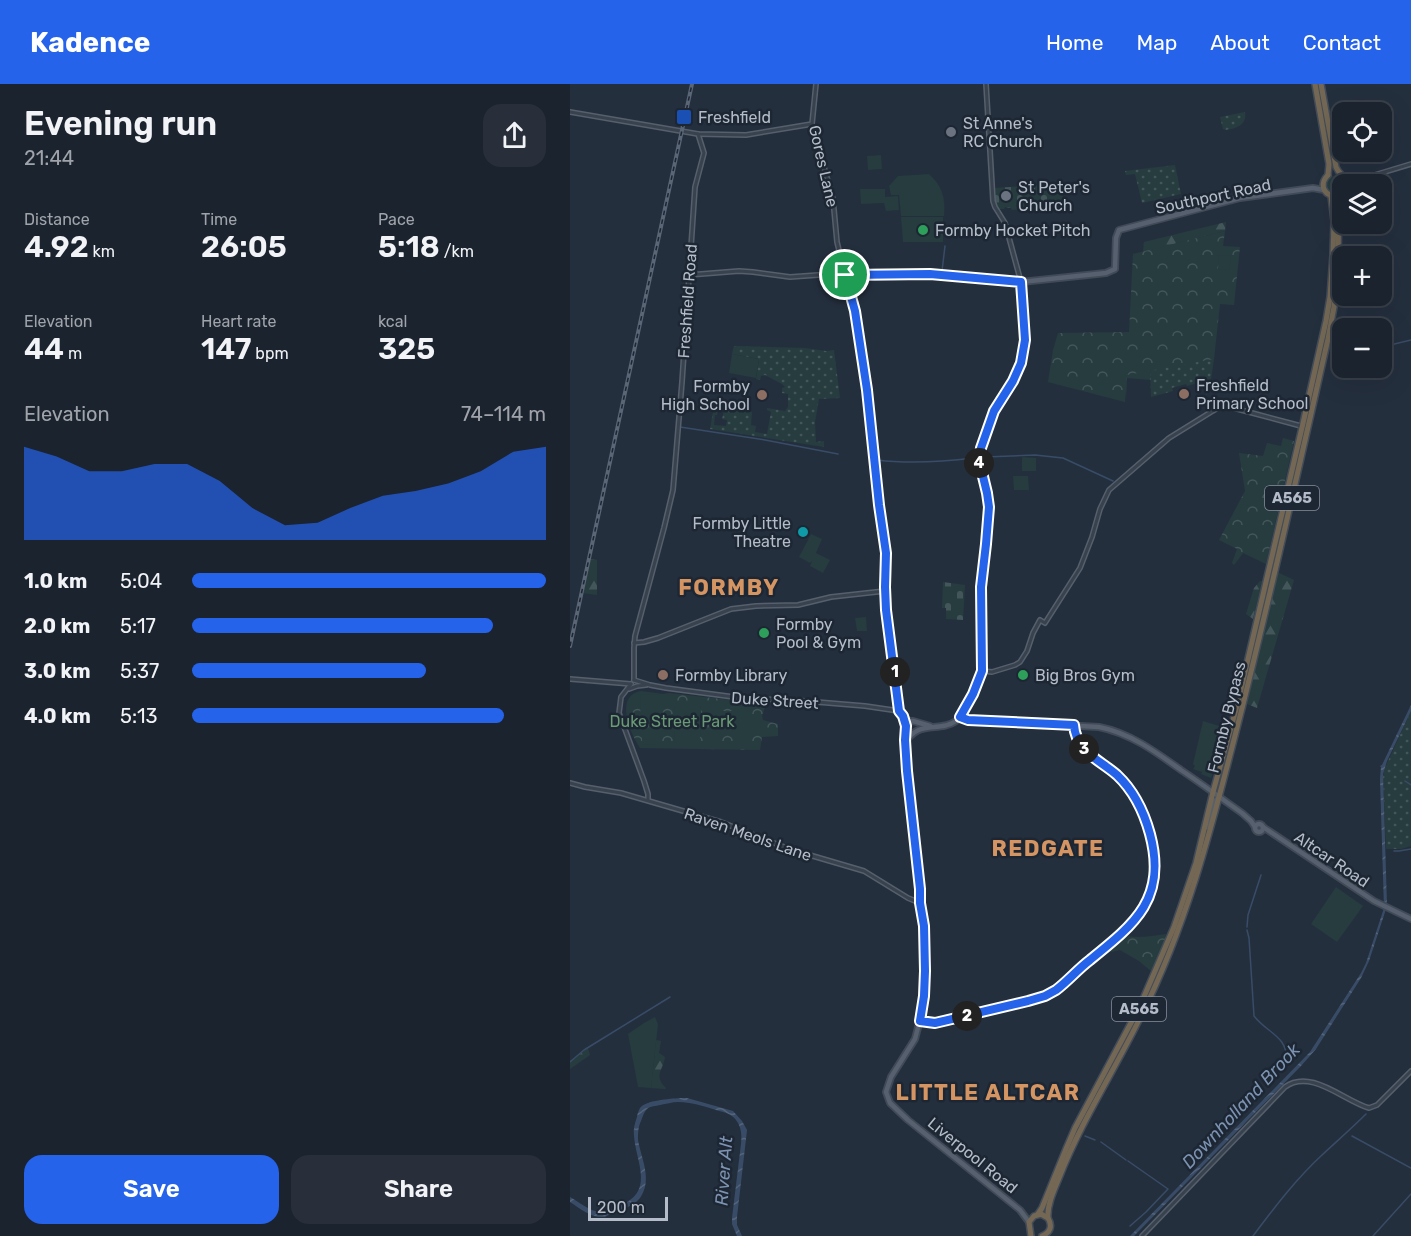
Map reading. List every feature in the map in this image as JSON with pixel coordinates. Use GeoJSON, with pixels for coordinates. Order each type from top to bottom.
{"type":"FeatureCollection","features":[{"type":"Feature","properties":{"kind":"highway"},"geometry":{"type":"LineString","coordinates":[[1315,84],[1329,164],[1328,175],[1323,182],[1324,190],[1331,196]]}},
{"type":"Feature","properties":{"kind":"highway"},"geometry":{"type":"LineString","coordinates":[[1321,84],[1334,158],[1341,174]]}},
{"type":"Feature","properties":{"kind":"highway"},"geometry":{"type":"LineString","coordinates":[[1328,175],[1335,174]]}},
{"type":"Feature","properties":{"kind":"highway","name":"Formby Bypass"},"geometry":{"type":"LineString","coordinates":[[1036,1215],[1042,1208],[1075,1128],[1132,1024],[1159,964],[1181,907],[1201,844],[1238,702],[1326,321],[1333,255],[1334,221],[1331,196]]}},
{"type":"Feature","properties":{"kind":"highway","name":"Formby Bypass"},"geometry":{"type":"LineString","coordinates":[[1048,1218],[1054,1192],[1071,1151],[1136,1027],[1172,948],[1191,898],[1233,745],[1328,339],[1334,307],[1338,234]]}},
{"type":"Feature","properties":{"kind":"highway"},"geometry":{"type":"LineString","coordinates":[[1036,1215],[1048,1218]]}},
{"type":"Feature","properties":{"kind":"highway","name":"A565"},"geometry":{"type":"LineString","coordinates":[[1036,1215],[1029,1222],[1031,1234],[1042,1236],[1051,1234],[1048,1218]]}},
{"type":"Feature","properties":{"kind":"main road","name":"Southport Road"},"geometry":{"type":"LineString","coordinates":[[1312,188],[1323,182]]}},
{"type":"Feature","properties":{"kind":"main road","name":"Southport Road"},"geometry":{"type":"LineString","coordinates":[[1021,282],[1106,273],[1115,269],[1116,238],[1119,230],[1240,198],[1312,188],[1324,190]]}},
{"type":"Feature","properties":{"kind":"main road"},"geometry":{"type":"LineString","coordinates":[[932,726],[915,732],[909,732],[906,727],[907,723],[914,722],[932,726],[950,725],[960,717],[973,694],[982,671],[981,587],[989,507],[979,460],[994,411],[1013,381],[1021,363],[1025,340],[1021,282]]}},
{"type":"Feature","properties":{"kind":"main road","name":"Altcar Road"},"geometry":{"type":"LineString","coordinates":[[960,717],[968,720],[1100,727],[1122,734],[1158,753],[1233,806],[1259,828],[1270,832],[1381,905],[1411,919]]}},
{"type":"Feature","properties":{"kind":"main road"},"geometry":{"type":"LineString","coordinates":[[905,744],[915,732],[917,727],[914,722]]}},
{"type":"Feature","properties":{"kind":"main road","name":"Liverpool Road"},"geometry":{"type":"LineString","coordinates":[[906,727],[905,744],[924,926],[924,996],[915,1040],[891,1077],[887,1098],[908,1120],[1020,1210],[1029,1222]]}},
{"type":"Feature","properties":{"kind":"main road"},"geometry":{"type":"LineString","coordinates":[[1213,792],[1218,789],[1233,745]]}},
{"type":"Feature","properties":{"kind":"main road"},"geometry":{"type":"LineString","coordinates":[[1205,786],[1212,786],[1217,780]]}},
{"type":"Feature","properties":{"kind":"main road"},"geometry":{"type":"LineString","coordinates":[[1201,844],[1215,800],[1220,797]]}},
{"type":"Feature","properties":{"kind":"main road"},"geometry":{"type":"LineString","coordinates":[[1216,810],[1222,805],[1233,806]]}},
{"type":"Feature","properties":{"kind":"main road","name":"Liverpool Road"},"geometry":{"type":"LineString","coordinates":[[1020,1210],[1036,1215]]}},
{"type":"Feature","properties":{"kind":"street","name":"Gores Lane"},"geometry":{"type":"LineString","coordinates":[[816,84],[812,124],[833,199],[837,242],[855,311],[867,390],[886,553],[885,589],[899,711]]}},
{"type":"Feature","properties":{"kind":"street"},"geometry":{"type":"LineString","coordinates":[[689,275],[743,272],[782,277],[930,274],[1021,282],[1005,223],[993,201],[986,84]]}},
{"type":"Feature","properties":{"kind":"street"},"geometry":{"type":"LineString","coordinates":[[570,112],[698,134],[746,135],[812,124]]}},
{"type":"Feature","properties":{"kind":"street","name":"Freshfield Road"},"geometry":{"type":"LineString","coordinates":[[634,684],[634,643],[673,489],[695,187],[704,153],[698,134]]}},
{"type":"Feature","properties":{"kind":"street"},"geometry":{"type":"LineString","coordinates":[[1378,174],[1411,164]]}},
{"type":"Feature","properties":{"kind":"street"},"geometry":{"type":"LineString","coordinates":[[982,671],[992,672],[1020,662],[1040,620],[1045,623],[1080,568],[1100,509],[1109,490],[1169,438],[1211,412],[1226,406],[1303,427]]}},
{"type":"Feature","properties":{"kind":"street"},"geometry":{"type":"LineString","coordinates":[[634,643],[658,638],[731,609],[798,605],[831,597],[885,589]]}},
{"type":"Feature","properties":{"kind":"street","name":"Duke Street"},"geometry":{"type":"LineString","coordinates":[[572,680],[634,684],[749,699],[793,700],[899,711]]}},
{"type":"Feature","properties":{"kind":"street"},"geometry":{"type":"LineString","coordinates":[[634,684],[623,694],[619,717],[644,781],[648,800]]}},
{"type":"Feature","properties":{"kind":"street"},"geometry":{"type":"LineString","coordinates":[[899,711],[914,722]]}},
{"type":"Feature","properties":{"kind":"street"},"geometry":{"type":"LineString","coordinates":[[903,716],[906,727]]}},
{"type":"Feature","properties":{"kind":"street"},"geometry":{"type":"LineString","coordinates":[[920,1021],[935,1023],[1045,996],[1060,987],[1071,975],[1116,939],[1146,906],[1152,892],[1155,872],[1153,844],[1146,820],[1138,803],[1120,779],[1085,752],[1076,736],[1074,725]]}},
{"type":"Feature","properties":{"kind":"street","name":"Raven Meols Lane"},"geometry":{"type":"LineString","coordinates":[[570,783],[648,800],[721,822],[789,849],[864,871],[920,903]]}},
{"type":"Feature","properties":{"kind":"street"},"geometry":{"type":"LineString","coordinates":[[1142,1236],[1291,1083],[1296,1081],[1322,1086],[1369,1108],[1377,1105],[1411,1071]]}},
{"type":"Feature","properties":{"kind":"green space"},"geometry":{"type":"Polygon","coordinates":[[[1245,112],[1243,123],[1237,127],[1223,129],[1220,117],[1245,112]]]}},
{"type":"Feature","properties":{"kind":"green space"},"geometry":{"type":"Polygon","coordinates":[[[881,155],[882,169],[868,170],[867,156],[881,155]]]}},
{"type":"Feature","properties":{"kind":"green space"},"geometry":{"type":"Polygon","coordinates":[[[1175,165],[1181,194],[1142,203],[1135,174],[1126,175],[1125,171],[1175,165]]]}},
{"type":"Feature","properties":{"kind":"green space"},"geometry":{"type":"Polygon","coordinates":[[[929,174],[942,193],[944,216],[901,216],[899,195],[891,195],[889,186],[898,176],[929,174]]]}},
{"type":"Feature","properties":{"kind":"green space"},"geometry":{"type":"Polygon","coordinates":[[[1332,177],[1332,193],[1325,185],[1332,177]]]}},
{"type":"Feature","properties":{"kind":"green space"},"geometry":{"type":"Polygon","coordinates":[[[1061,184],[1064,205],[1012,210],[1005,207],[999,209],[995,202],[994,188],[1061,184]]]}},
{"type":"Feature","properties":{"kind":"green space"},"geometry":{"type":"Polygon","coordinates":[[[860,189],[885,189],[885,197],[898,196],[899,210],[886,211],[884,203],[861,204],[860,189]]]}},
{"type":"Feature","properties":{"kind":"green space","name":"Formby Hocket Pitch"},"geometry":{"type":"Polygon","coordinates":[[[901,217],[943,217],[943,242],[903,242],[901,217]]]}},
{"type":"Feature","properties":{"kind":"green space"},"geometry":{"type":"Polygon","coordinates":[[[1226,222],[1225,231],[1143,252],[1144,242],[1226,222]]]}},
{"type":"Feature","properties":{"kind":"green space"},"geometry":{"type":"Polygon","coordinates":[[[1225,231],[1223,246],[1240,247],[1234,305],[1220,304],[1214,359],[1127,375],[1125,402],[1048,382],[1058,333],[1129,332],[1133,254],[1225,231]]]}},
{"type":"Feature","properties":{"kind":"green space"},"geometry":{"type":"Polygon","coordinates":[[[1219,255],[1231,256],[1229,270],[1218,269],[1219,255]]]}},
{"type":"Feature","properties":{"kind":"green space"},"geometry":{"type":"Polygon","coordinates":[[[1132,330],[1214,359],[1209,393],[1206,395],[1201,382],[1172,388],[1173,391],[1151,397],[1150,371],[1132,330]]]}},
{"type":"Feature","properties":{"kind":"green space","name":"Formby High School"},"geometry":{"type":"Polygon","coordinates":[[[734,346],[834,350],[840,398],[819,399],[815,422],[816,442],[824,441],[824,447],[710,429],[714,406],[718,405],[714,425],[726,426],[727,420],[722,419],[725,407],[752,412],[751,425],[756,426],[755,432],[767,434],[771,412],[767,408],[785,411],[788,407],[788,394],[782,393],[782,388],[785,387],[765,375],[761,376],[760,380],[756,379],[759,359],[732,354],[734,346]]]}},
{"type":"Feature","properties":{"kind":"green space"},"geometry":{"type":"Polygon","coordinates":[[[732,354],[759,359],[756,378],[729,373],[732,354]]]}},
{"type":"Feature","properties":{"kind":"green space"},"geometry":{"type":"Polygon","coordinates":[[[1124,366],[1150,371],[1151,380],[1127,378],[1126,399],[1124,366]]]}},
{"type":"Feature","properties":{"kind":"green space"},"geometry":{"type":"Polygon","coordinates":[[[1283,438],[1294,441],[1266,564],[1243,553],[1234,565],[1232,563],[1237,549],[1219,540],[1245,491],[1239,453],[1263,456],[1267,443],[1281,446],[1283,438]]]}},
{"type":"Feature","properties":{"kind":"green space"},"geometry":{"type":"Polygon","coordinates":[[[1022,457],[1036,458],[1036,471],[1022,471],[1022,457]]]}},
{"type":"Feature","properties":{"kind":"green space"},"geometry":{"type":"Polygon","coordinates":[[[1013,476],[1028,476],[1029,490],[1014,490],[1013,476]]]}},
{"type":"Feature","properties":{"kind":"green space"},"geometry":{"type":"Polygon","coordinates":[[[811,534],[822,539],[816,553],[830,560],[823,573],[810,566],[812,561],[810,563],[799,557],[811,534]]]}},
{"type":"Feature","properties":{"kind":"green space"},"geometry":{"type":"Polygon","coordinates":[[[590,559],[597,560],[597,595],[583,593],[590,559]]]}},
{"type":"Feature","properties":{"kind":"green space"},"geometry":{"type":"Polygon","coordinates":[[[1277,572],[1294,580],[1257,708],[1247,704],[1277,572]]]}},
{"type":"Feature","properties":{"kind":"green space"},"geometry":{"type":"Polygon","coordinates":[[[1262,581],[1253,619],[1246,614],[1254,588],[1262,581]]]}},
{"type":"Feature","properties":{"kind":"green space"},"geometry":{"type":"Polygon","coordinates":[[[943,582],[965,585],[963,620],[946,619],[946,608],[942,608],[943,582]]]}},
{"type":"Feature","properties":{"kind":"green space"},"geometry":{"type":"Polygon","coordinates":[[[866,617],[867,631],[857,631],[855,618],[866,617]]]}},
{"type":"Feature","properties":{"kind":"green space","name":"Duke Street Park"},"geometry":{"type":"Polygon","coordinates":[[[641,691],[766,704],[763,720],[778,724],[778,736],[762,737],[760,750],[640,748],[629,725],[626,707],[633,694],[641,691]]]}},
{"type":"Feature","properties":{"kind":"green space"},"geometry":{"type":"Polygon","coordinates":[[[641,694],[659,695],[659,723],[640,722],[641,694]]]}},
{"type":"Feature","properties":{"kind":"green space"},"geometry":{"type":"Polygon","coordinates":[[[675,705],[701,705],[700,741],[674,741],[675,705]]]}},
{"type":"Feature","properties":{"kind":"green space"},"geometry":{"type":"Polygon","coordinates":[[[712,711],[748,711],[748,735],[712,735],[712,711]]]}},
{"type":"Feature","properties":{"kind":"green space"},"geometry":{"type":"Polygon","coordinates":[[[1411,711],[1411,846],[1386,849],[1384,770],[1411,711]]]}},
{"type":"Feature","properties":{"kind":"green space"},"geometry":{"type":"Polygon","coordinates":[[[1203,721],[1226,728],[1211,778],[1193,769],[1203,721]]]}},
{"type":"Feature","properties":{"kind":"green space"},"geometry":{"type":"Polygon","coordinates":[[[642,729],[656,730],[656,745],[642,744],[642,729]]]}},
{"type":"Feature","properties":{"kind":"green space"},"geometry":{"type":"Polygon","coordinates":[[[1336,887],[1363,906],[1337,942],[1311,924],[1336,887]]]}},
{"type":"Feature","properties":{"kind":"green space"},"geometry":{"type":"Polygon","coordinates":[[[1166,934],[1164,945],[1151,971],[1120,950],[1106,953],[1095,960],[1122,935],[1138,937],[1166,934]]]}},
{"type":"Feature","properties":{"kind":"green space"},"geometry":{"type":"Polygon","coordinates":[[[655,1017],[658,1024],[651,1088],[638,1087],[628,1034],[655,1017]]]}},
{"type":"Feature","properties":{"kind":"green space"},"geometry":{"type":"Polygon","coordinates":[[[656,1040],[661,1041],[659,1053],[665,1057],[659,1076],[665,1089],[651,1088],[656,1040]]]}},
{"type":"Feature","properties":{"kind":"green space"},"geometry":{"type":"Polygon","coordinates":[[[588,1048],[590,1055],[570,1069],[570,1061],[588,1048]]]}},
{"type":"Feature","properties":{"kind":"water","name":"Downholland Brook"},"geometry":{"type":"Polygon","coordinates":[[[1411,705],[1411,711],[1383,774],[1387,906],[1361,978],[1316,1049],[1301,1066],[1134,1236],[1130,1236],[1310,1052],[1361,973],[1384,908],[1380,766],[1411,705]]]}},
{"type":"Feature","properties":{"kind":"water"},"geometry":{"type":"Polygon","coordinates":[[[680,1098],[733,1111],[747,1130],[737,1217],[737,1225],[742,1236],[737,1236],[732,1224],[741,1144],[739,1124],[728,1114],[695,1104],[674,1102],[648,1108],[645,1112],[639,1126],[638,1140],[646,1184],[637,1201],[604,1217],[590,1215],[570,1202],[570,1197],[591,1210],[601,1212],[615,1208],[634,1197],[641,1182],[634,1133],[640,1109],[643,1105],[653,1102],[680,1098]]]}},
{"type":"Feature","properties":{"kind":"waterway"},"geometry":{"type":"LineString","coordinates":[[942,271],[945,246]]}},
{"type":"Feature","properties":{"kind":"waterway"},"geometry":{"type":"LineString","coordinates":[[1392,345],[1411,340]]}},
{"type":"Feature","properties":{"kind":"waterway"},"geometry":{"type":"LineString","coordinates":[[680,427],[838,454]]}},
{"type":"Feature","properties":{"kind":"waterway"},"geometry":{"type":"LineString","coordinates":[[985,457],[1035,455],[1063,458],[1113,481]]}},
{"type":"Feature","properties":{"kind":"waterway"},"geometry":{"type":"LineString","coordinates":[[877,460],[925,462],[974,458]]}},
{"type":"Feature","properties":{"kind":"waterway"},"geometry":{"type":"LineString","coordinates":[[1405,781],[1411,785]]}},
{"type":"Feature","properties":{"kind":"waterway"},"geometry":{"type":"LineString","coordinates":[[1394,851],[1411,849]]}},
{"type":"Feature","properties":{"kind":"waterway"},"geometry":{"type":"LineString","coordinates":[[1247,927],[1248,915],[1261,875]]}},
{"type":"Feature","properties":{"kind":"waterway"},"geometry":{"type":"LineString","coordinates":[[1247,930],[1254,1016],[1280,1040],[1284,1046],[1287,1061]]}},
{"type":"Feature","properties":{"kind":"waterway"},"geometry":{"type":"LineString","coordinates":[[570,1062],[584,1050],[670,997]]}},
{"type":"Feature","properties":{"kind":"waterway"},"geometry":{"type":"LineString","coordinates":[[1253,1236],[1303,1174],[1366,1114]]}},
{"type":"Feature","properties":{"kind":"waterway"},"geometry":{"type":"LineString","coordinates":[[1085,1136],[1095,1140]]}},
{"type":"Feature","properties":{"kind":"waterway"},"geometry":{"type":"LineString","coordinates":[[1352,1136],[1411,1168]]}},
{"type":"Feature","properties":{"kind":"waterway"},"geometry":{"type":"LineString","coordinates":[[1101,1142],[1126,1160]]}},
{"type":"Feature","properties":{"kind":"waterway"},"geometry":{"type":"LineString","coordinates":[[1128,1161],[1168,1189],[1130,1226]]}},
{"type":"Feature","properties":{"kind":"waterway"},"geometry":{"type":"LineString","coordinates":[[1373,1236],[1411,1194]]}},
{"type":"Feature","properties":{"kind":"railway"},"geometry":{"type":"LineString","coordinates":[[570,646],[692,84]]}},
{"type":"Feature","properties":{"kind":"place","name":"Freshfield"},"geometry":{"type":"Point","coordinates":[684,117]}},
{"type":"Feature","properties":{"kind":"place","name":"St Anne's RC Church"},"geometry":{"type":"Point","coordinates":[951,132]}},
{"type":"Feature","properties":{"kind":"place","name":"St Peter's Church"},"geometry":{"type":"Point","coordinates":[1006,196]}},
{"type":"Feature","properties":{"kind":"place","name":"Formby Hocket Pitch"},"geometry":{"type":"Point","coordinates":[923,230]}},
{"type":"Feature","properties":{"kind":"place","name":"Freshfield Primary School"},"geometry":{"type":"Point","coordinates":[1184,394]}},
{"type":"Feature","properties":{"kind":"place","name":"Formby High School"},"geometry":{"type":"Point","coordinates":[762,395]}},
{"type":"Feature","properties":{"kind":"place","name":"Formby Little Theatre"},"geometry":{"type":"Point","coordinates":[803,532]}},
{"type":"Feature","properties":{"kind":"place","name":"Formby Pool & Gym"},"geometry":{"type":"Point","coordinates":[764,633]}},
{"type":"Feature","properties":{"kind":"place","name":"Formby Library"},"geometry":{"type":"Point","coordinates":[663,675]}},
{"type":"Feature","properties":{"kind":"place","name":"Big Bros Gym"},"geometry":{"type":"Point","coordinates":[1023,675]}},
{"type":"Feature","properties":{"kind":"district","name":"FORMBY"},"geometry":{"type":"Point","coordinates":[729,587]}},
{"type":"Feature","properties":{"kind":"district","name":"REDGATE"},"geometry":{"type":"Point","coordinates":[1048,848]}},
{"type":"Feature","properties":{"kind":"district","name":"LITTLE ALTCAR"},"geometry":{"type":"Point","coordinates":[988,1092]}},
{"type":"Feature","properties":{"kind":"route"},"geometry":{"type":"LineString","coordinates":[[930,274],[1021,282],[1025,340],[1021,363],[1017,375],[994,411],[979,460],[989,507],[981,587],[982,671],[978,684],[960,717],[968,720],[1074,725],[1076,736],[1085,752],[1116,774],[1138,803],[1153,844],[1154,882],[1146,906],[1127,929],[1063,982],[1060,987],[1045,996],[1028,1001],[935,1023],[920,1021],[924,996],[924,926],[907,771],[906,726],[899,711],[886,610],[886,553],[867,390],[855,311],[845,275],[930,274]]}},
{"type":"Feature","properties":{"kind":"water label","name":"River Alt"},"geometry":{"type":"Point","coordinates":[724,1171]}}]}
